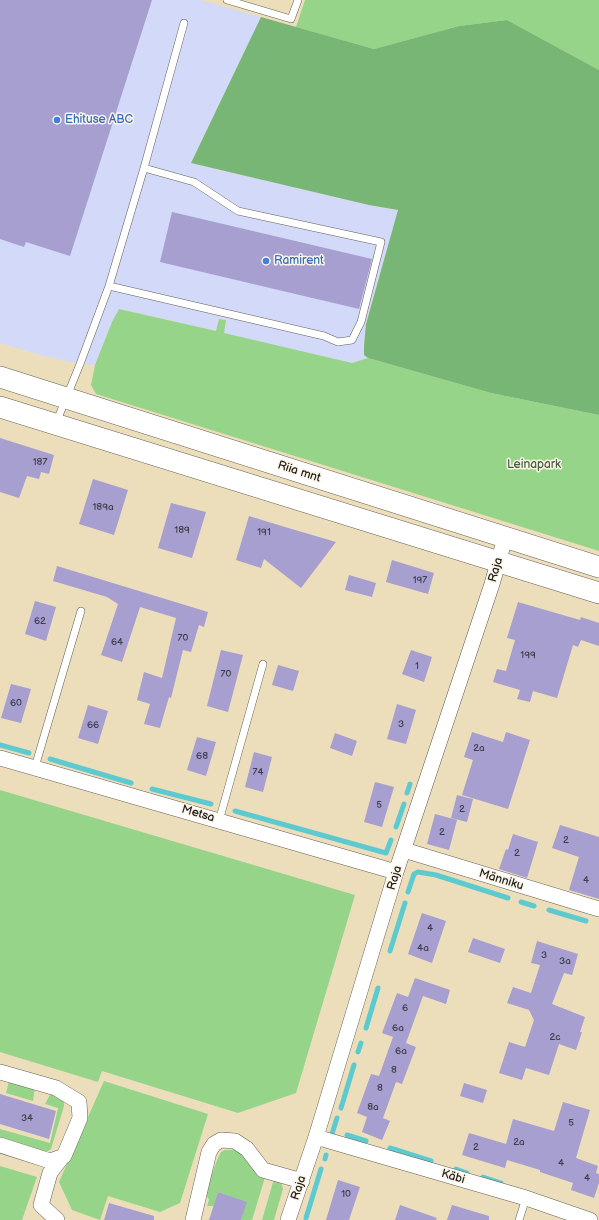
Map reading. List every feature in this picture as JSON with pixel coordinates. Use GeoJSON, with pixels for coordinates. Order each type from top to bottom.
{"type":"FeatureCollection","features":[{"type":"Feature","properties":{"kind":"main road","name":"Riia mnt"},"geometry":{"type":"LineString","coordinates":[[0,377],[599,567]]}},
{"type":"Feature","properties":{"kind":"main road"},"geometry":{"type":"LineString","coordinates":[[0,407],[599,593]]}},
{"type":"Feature","properties":{"kind":"street","name":"Raja"},"geometry":{"type":"LineString","coordinates":[[288,1220],[316,1137],[396,872],[490,591],[505,538]]}},
{"type":"Feature","properties":{"kind":"street","name":"Metsa"},"geometry":{"type":"LineString","coordinates":[[0,758],[396,872]]}},
{"type":"Feature","properties":{"kind":"street","name":"Männiku"},"geometry":{"type":"LineString","coordinates":[[404,850],[599,909]]}},
{"type":"Feature","properties":{"kind":"street"},"geometry":{"type":"LineString","coordinates":[[0,1072],[56,1088],[79,1102],[80,1118],[64,1156],[50,1173],[41,1205],[57,1220]]}},
{"type":"Feature","properties":{"kind":"street","name":"Käbi"},"geometry":{"type":"LineString","coordinates":[[316,1137],[526,1198],[590,1220]]}},
{"type":"Feature","properties":{"kind":"street"},"geometry":{"type":"LineString","coordinates":[[193,1220],[209,1152],[214,1144],[221,1140],[234,1141],[247,1150],[263,1170],[302,1181]]}},
{"type":"Feature","properties":{"kind":"street"},"geometry":{"type":"LineString","coordinates":[[0,1145],[50,1161],[63,1156]]}},
{"type":"Feature","properties":{"kind":"lane"},"geometry":{"type":"LineString","coordinates":[[227,0],[245,3],[291,19],[298,0]]}},
{"type":"Feature","properties":{"kind":"lane"},"geometry":{"type":"LineString","coordinates":[[55,424],[80,364],[109,286],[144,168],[184,23]]}},
{"type":"Feature","properties":{"kind":"lane"},"geometry":{"type":"LineString","coordinates":[[109,286],[324,336],[338,342],[352,340],[362,322],[381,242],[238,211],[194,182],[144,168]]}},
{"type":"Feature","properties":{"kind":"lane"},"geometry":{"type":"LineString","coordinates":[[35,768],[81,610]]}},
{"type":"Feature","properties":{"kind":"lane"},"geometry":{"type":"LineString","coordinates":[[219,821],[263,664]]}},
{"type":"Feature","properties":{"kind":"lane"},"geometry":{"type":"LineString","coordinates":[[519,1220],[526,1198]]}},
{"type":"Feature","properties":{"kind":"shaded area"},"geometry":{"type":"Polygon","coordinates":[[[0,0],[200,0],[261,17],[191,163],[369,205],[398,210],[366,324],[364,355],[368,358],[352,363],[223,333],[225,320],[219,319],[216,331],[120,309],[112,322],[95,365],[80,364],[44,356],[0,343],[0,0]]]}},
{"type":"Feature","properties":{"kind":"green space"},"geometry":{"type":"Polygon","coordinates":[[[305,0],[599,0],[599,70],[507,20],[459,26],[374,49],[296,27],[305,0]]]}},
{"type":"Feature","properties":{"kind":"green space"},"geometry":{"type":"Polygon","coordinates":[[[261,17],[374,49],[459,26],[507,20],[599,70],[599,415],[491,393],[368,358],[364,355],[366,324],[398,210],[369,205],[191,163],[261,17]]]}},
{"type":"Feature","properties":{"kind":"green space","name":"Leinapark"},"geometry":{"type":"Polygon","coordinates":[[[119,309],[216,331],[219,319],[226,320],[224,333],[352,363],[368,358],[491,393],[599,415],[599,551],[96,394],[91,385],[95,365],[112,322],[119,309]]]}},
{"type":"Feature","properties":{"kind":"green space"},"geometry":{"type":"Polygon","coordinates":[[[0,790],[355,895],[296,1093],[238,1113],[102,1071],[98,1082],[0,1052],[0,790]]]}},
{"type":"Feature","properties":{"kind":"green space"},"geometry":{"type":"Polygon","coordinates":[[[9,1081],[35,1088],[33,1101],[6,1093],[9,1081]]]}},
{"type":"Feature","properties":{"kind":"green space"},"geometry":{"type":"Polygon","coordinates":[[[104,1081],[208,1114],[180,1203],[160,1212],[108,1196],[100,1220],[72,1210],[59,1182],[104,1081]]]}},
{"type":"Feature","properties":{"kind":"green space"},"geometry":{"type":"Polygon","coordinates":[[[51,1093],[64,1101],[64,1106],[51,1149],[42,1152],[0,1140],[0,1129],[50,1143],[58,1108],[45,1104],[51,1093]]]}},
{"type":"Feature","properties":{"kind":"green space"},"geometry":{"type":"Polygon","coordinates":[[[225,1150],[237,1150],[266,1174],[252,1220],[241,1220],[246,1202],[218,1192],[214,1206],[207,1206],[209,1200],[205,1192],[218,1158],[221,1152],[225,1150]]]}},
{"type":"Feature","properties":{"kind":"green space"},"geometry":{"type":"Polygon","coordinates":[[[0,1166],[37,1177],[22,1220],[0,1220],[0,1166]]]}},
{"type":"Feature","properties":{"kind":"green space"},"geometry":{"type":"Polygon","coordinates":[[[274,1179],[281,1181],[283,1189],[274,1220],[262,1220],[274,1179]]]}},
{"type":"Feature","properties":{"kind":"building","name":"Ehituse ABC"},"geometry":{"type":"Polygon","coordinates":[[[0,0],[152,0],[70,256],[26,242],[24,247],[0,239],[0,0]]]}},
{"type":"Feature","properties":{"kind":"building","name":"Ramirent"},"geometry":{"type":"Polygon","coordinates":[[[172,212],[372,259],[359,309],[160,262],[172,212]]]}},
{"type":"Feature","properties":{"kind":"building"},"geometry":{"type":"Polygon","coordinates":[[[0,438],[54,455],[49,474],[41,472],[39,479],[27,476],[19,498],[0,492],[0,438]]]}},
{"type":"Feature","properties":{"kind":"building"},"geometry":{"type":"Polygon","coordinates":[[[93,479],[128,490],[114,535],[79,524],[93,479]]]}},
{"type":"Feature","properties":{"kind":"building"},"geometry":{"type":"Polygon","coordinates":[[[171,503],[206,512],[192,558],[158,548],[171,503]]]}},
{"type":"Feature","properties":{"kind":"building"},"geometry":{"type":"Polygon","coordinates":[[[249,516],[336,542],[301,588],[264,559],[261,568],[236,560],[249,516]]]}},
{"type":"Feature","properties":{"kind":"building"},"geometry":{"type":"Polygon","coordinates":[[[392,560],[434,573],[428,594],[386,582],[392,560]]]}},
{"type":"Feature","properties":{"kind":"building"},"geometry":{"type":"Polygon","coordinates":[[[57,566],[208,612],[204,627],[199,625],[191,652],[183,650],[171,698],[169,697],[160,728],[144,724],[150,704],[137,700],[144,672],[162,678],[176,618],[140,607],[122,662],[101,655],[118,604],[107,597],[53,581],[57,566]]]}},
{"type":"Feature","properties":{"kind":"building"},"geometry":{"type":"Polygon","coordinates":[[[349,575],[376,583],[372,597],[345,590],[349,575]]]}},
{"type":"Feature","properties":{"kind":"building"},"geometry":{"type":"Polygon","coordinates":[[[35,601],[56,607],[46,641],[25,634],[35,601]]]}},
{"type":"Feature","properties":{"kind":"building"},"geometry":{"type":"Polygon","coordinates":[[[518,602],[580,620],[581,617],[599,623],[599,646],[581,640],[578,647],[573,645],[557,698],[533,691],[530,702],[517,699],[520,690],[493,682],[497,669],[506,671],[515,640],[507,638],[518,602]]]}},
{"type":"Feature","properties":{"kind":"building"},"geometry":{"type":"Polygon","coordinates":[[[221,650],[243,655],[228,712],[207,706],[221,650]]]}},
{"type":"Feature","properties":{"kind":"building"},"geometry":{"type":"Polygon","coordinates":[[[411,650],[432,657],[424,682],[402,674],[411,650]]]}},
{"type":"Feature","properties":{"kind":"building"},"geometry":{"type":"Polygon","coordinates":[[[278,665],[299,671],[293,691],[272,685],[278,665]]]}},
{"type":"Feature","properties":{"kind":"building"},"geometry":{"type":"Polygon","coordinates":[[[11,684],[31,689],[21,723],[1,718],[11,684]]]}},
{"type":"Feature","properties":{"kind":"building"},"geometry":{"type":"Polygon","coordinates":[[[397,704],[416,710],[406,744],[387,739],[397,704]]]}},
{"type":"Feature","properties":{"kind":"building"},"geometry":{"type":"Polygon","coordinates":[[[88,705],[108,711],[98,744],[78,738],[88,705]]]}},
{"type":"Feature","properties":{"kind":"building"},"geometry":{"type":"Polygon","coordinates":[[[472,732],[503,742],[506,732],[530,740],[508,809],[462,795],[473,760],[464,757],[472,732]]]}},
{"type":"Feature","properties":{"kind":"building"},"geometry":{"type":"Polygon","coordinates":[[[335,733],[357,741],[352,756],[330,748],[335,733]]]}},
{"type":"Feature","properties":{"kind":"building"},"geometry":{"type":"Polygon","coordinates":[[[197,737],[216,742],[206,776],[187,770],[197,737]]]}},
{"type":"Feature","properties":{"kind":"building"},"geometry":{"type":"Polygon","coordinates":[[[254,752],[272,757],[263,792],[245,787],[254,752]]]}},
{"type":"Feature","properties":{"kind":"building"},"geometry":{"type":"Polygon","coordinates":[[[375,782],[394,787],[382,827],[364,822],[375,782]]]}},
{"type":"Feature","properties":{"kind":"building"},"geometry":{"type":"Polygon","coordinates":[[[457,795],[473,799],[467,822],[451,818],[457,795]]]}},
{"type":"Feature","properties":{"kind":"building"},"geometry":{"type":"Polygon","coordinates":[[[435,814],[457,820],[449,850],[427,844],[435,814]]]}},
{"type":"Feature","properties":{"kind":"building"},"geometry":{"type":"Polygon","coordinates":[[[560,825],[599,837],[599,899],[569,890],[579,857],[552,848],[560,825]]]}},
{"type":"Feature","properties":{"kind":"building"},"geometry":{"type":"Polygon","coordinates":[[[513,834],[538,842],[527,878],[499,869],[506,849],[508,850],[513,834]]]}},
{"type":"Feature","properties":{"kind":"building"},"geometry":{"type":"Polygon","coordinates":[[[422,913],[446,921],[432,963],[408,954],[422,913]]]}},
{"type":"Feature","properties":{"kind":"building"},"geometry":{"type":"Polygon","coordinates":[[[473,938],[505,949],[500,963],[468,952],[473,938]]]}},
{"type":"Feature","properties":{"kind":"building"},"geometry":{"type":"Polygon","coordinates":[[[537,941],[578,954],[572,975],[564,973],[552,1004],[585,1017],[576,1050],[559,1044],[549,1075],[526,1068],[522,1080],[499,1073],[509,1042],[525,1047],[534,1020],[529,1010],[507,1003],[513,987],[531,993],[540,965],[531,963],[537,941]]]}},
{"type":"Feature","properties":{"kind":"building"},"geometry":{"type":"Polygon","coordinates":[[[415,978],[450,990],[446,1004],[423,996],[406,1043],[416,1047],[402,1084],[396,1082],[383,1118],[390,1121],[382,1140],[362,1132],[367,1117],[357,1113],[371,1074],[379,1076],[393,1037],[382,1033],[397,993],[408,997],[415,978]]]}},
{"type":"Feature","properties":{"kind":"building"},"geometry":{"type":"Polygon","coordinates":[[[464,1083],[487,1090],[483,1103],[460,1096],[464,1083]]]}},
{"type":"Feature","properties":{"kind":"building"},"geometry":{"type":"Polygon","coordinates":[[[0,1094],[56,1111],[49,1139],[0,1124],[0,1094]]]}},
{"type":"Feature","properties":{"kind":"building"},"geometry":{"type":"Polygon","coordinates":[[[563,1102],[590,1110],[576,1158],[598,1166],[596,1173],[599,1174],[599,1183],[594,1198],[571,1190],[573,1183],[540,1172],[540,1170],[507,1160],[505,1168],[462,1155],[469,1133],[506,1144],[513,1119],[554,1131],[563,1102]]]}},
{"type":"Feature","properties":{"kind":"building"},"geometry":{"type":"Polygon","coordinates":[[[338,1180],[360,1187],[349,1220],[326,1220],[338,1180]]]}},
{"type":"Feature","properties":{"kind":"building"},"geometry":{"type":"Polygon","coordinates":[[[218,1192],[247,1202],[241,1220],[209,1220],[218,1192]]]}},
{"type":"Feature","properties":{"kind":"building"},"geometry":{"type":"Polygon","coordinates":[[[109,1203],[154,1216],[154,1220],[104,1220],[109,1203]]]}},
{"type":"Feature","properties":{"kind":"building"},"geometry":{"type":"Polygon","coordinates":[[[400,1205],[437,1218],[436,1220],[395,1220],[400,1205]]]}},
{"type":"Feature","properties":{"kind":"building"},"geometry":{"type":"Polygon","coordinates":[[[452,1205],[489,1216],[489,1220],[447,1220],[452,1205]]]}},
{"type":"Feature","properties":{"kind":"waterway"},"geometry":{"type":"LineString","coordinates":[[0,745],[29,753]]}},
{"type":"Feature","properties":{"kind":"waterway"},"geometry":{"type":"LineString","coordinates":[[50,759],[131,783]]}},
{"type":"Feature","properties":{"kind":"waterway"},"geometry":{"type":"LineString","coordinates":[[407,793],[410,784]]}},
{"type":"Feature","properties":{"kind":"waterway"},"geometry":{"type":"LineString","coordinates":[[152,789],[211,804]]}},
{"type":"Feature","properties":{"kind":"waterway"},"geometry":{"type":"LineString","coordinates":[[396,827],[404,804]]}},
{"type":"Feature","properties":{"kind":"waterway"},"geometry":{"type":"LineString","coordinates":[[235,811],[386,853],[391,840]]}},
{"type":"Feature","properties":{"kind":"waterway"},"geometry":{"type":"LineString","coordinates":[[408,892],[414,874],[418,872],[436,875],[508,898]]}},
{"type":"Feature","properties":{"kind":"waterway"},"geometry":{"type":"LineString","coordinates":[[521,902],[534,906]]}},
{"type":"Feature","properties":{"kind":"waterway"},"geometry":{"type":"LineString","coordinates":[[390,951],[405,903]]}},
{"type":"Feature","properties":{"kind":"waterway"},"geometry":{"type":"LineString","coordinates":[[549,910],[586,921]]}},
{"type":"Feature","properties":{"kind":"waterway"},"geometry":{"type":"LineString","coordinates":[[366,1028],[378,988]]}},
{"type":"Feature","properties":{"kind":"waterway"},"geometry":{"type":"LineString","coordinates":[[358,1052],[361,1043]]}},
{"type":"Feature","properties":{"kind":"waterway"},"geometry":{"type":"LineString","coordinates":[[341,1108],[354,1065]]}},
{"type":"Feature","properties":{"kind":"waterway"},"geometry":{"type":"LineString","coordinates":[[332,1134],[337,1118]]}},
{"type":"Feature","properties":{"kind":"waterway"},"geometry":{"type":"LineString","coordinates":[[347,1135],[366,1141]]}},
{"type":"Feature","properties":{"kind":"waterway"},"geometry":{"type":"LineString","coordinates":[[390,1148],[431,1161]]}},
{"type":"Feature","properties":{"kind":"waterway"},"geometry":{"type":"LineString","coordinates":[[325,1159],[326,1155]]}},
{"type":"Feature","properties":{"kind":"waterway"},"geometry":{"type":"LineString","coordinates":[[306,1218],[321,1169]]}},
{"type":"Feature","properties":{"kind":"waterway"},"geometry":{"type":"LineString","coordinates":[[456,1169],[467,1173]]}},
{"type":"Feature","properties":{"kind":"waterway"},"geometry":{"type":"LineString","coordinates":[[483,1177],[501,1183]]}},
{"type":"Feature","properties":{"kind":"place","name":"Ehituse ABC"},"geometry":{"type":"Point","coordinates":[57,120]}},
{"type":"Feature","properties":{"kind":"place","name":"Ramirent"},"geometry":{"type":"Point","coordinates":[266,261]}}]}
